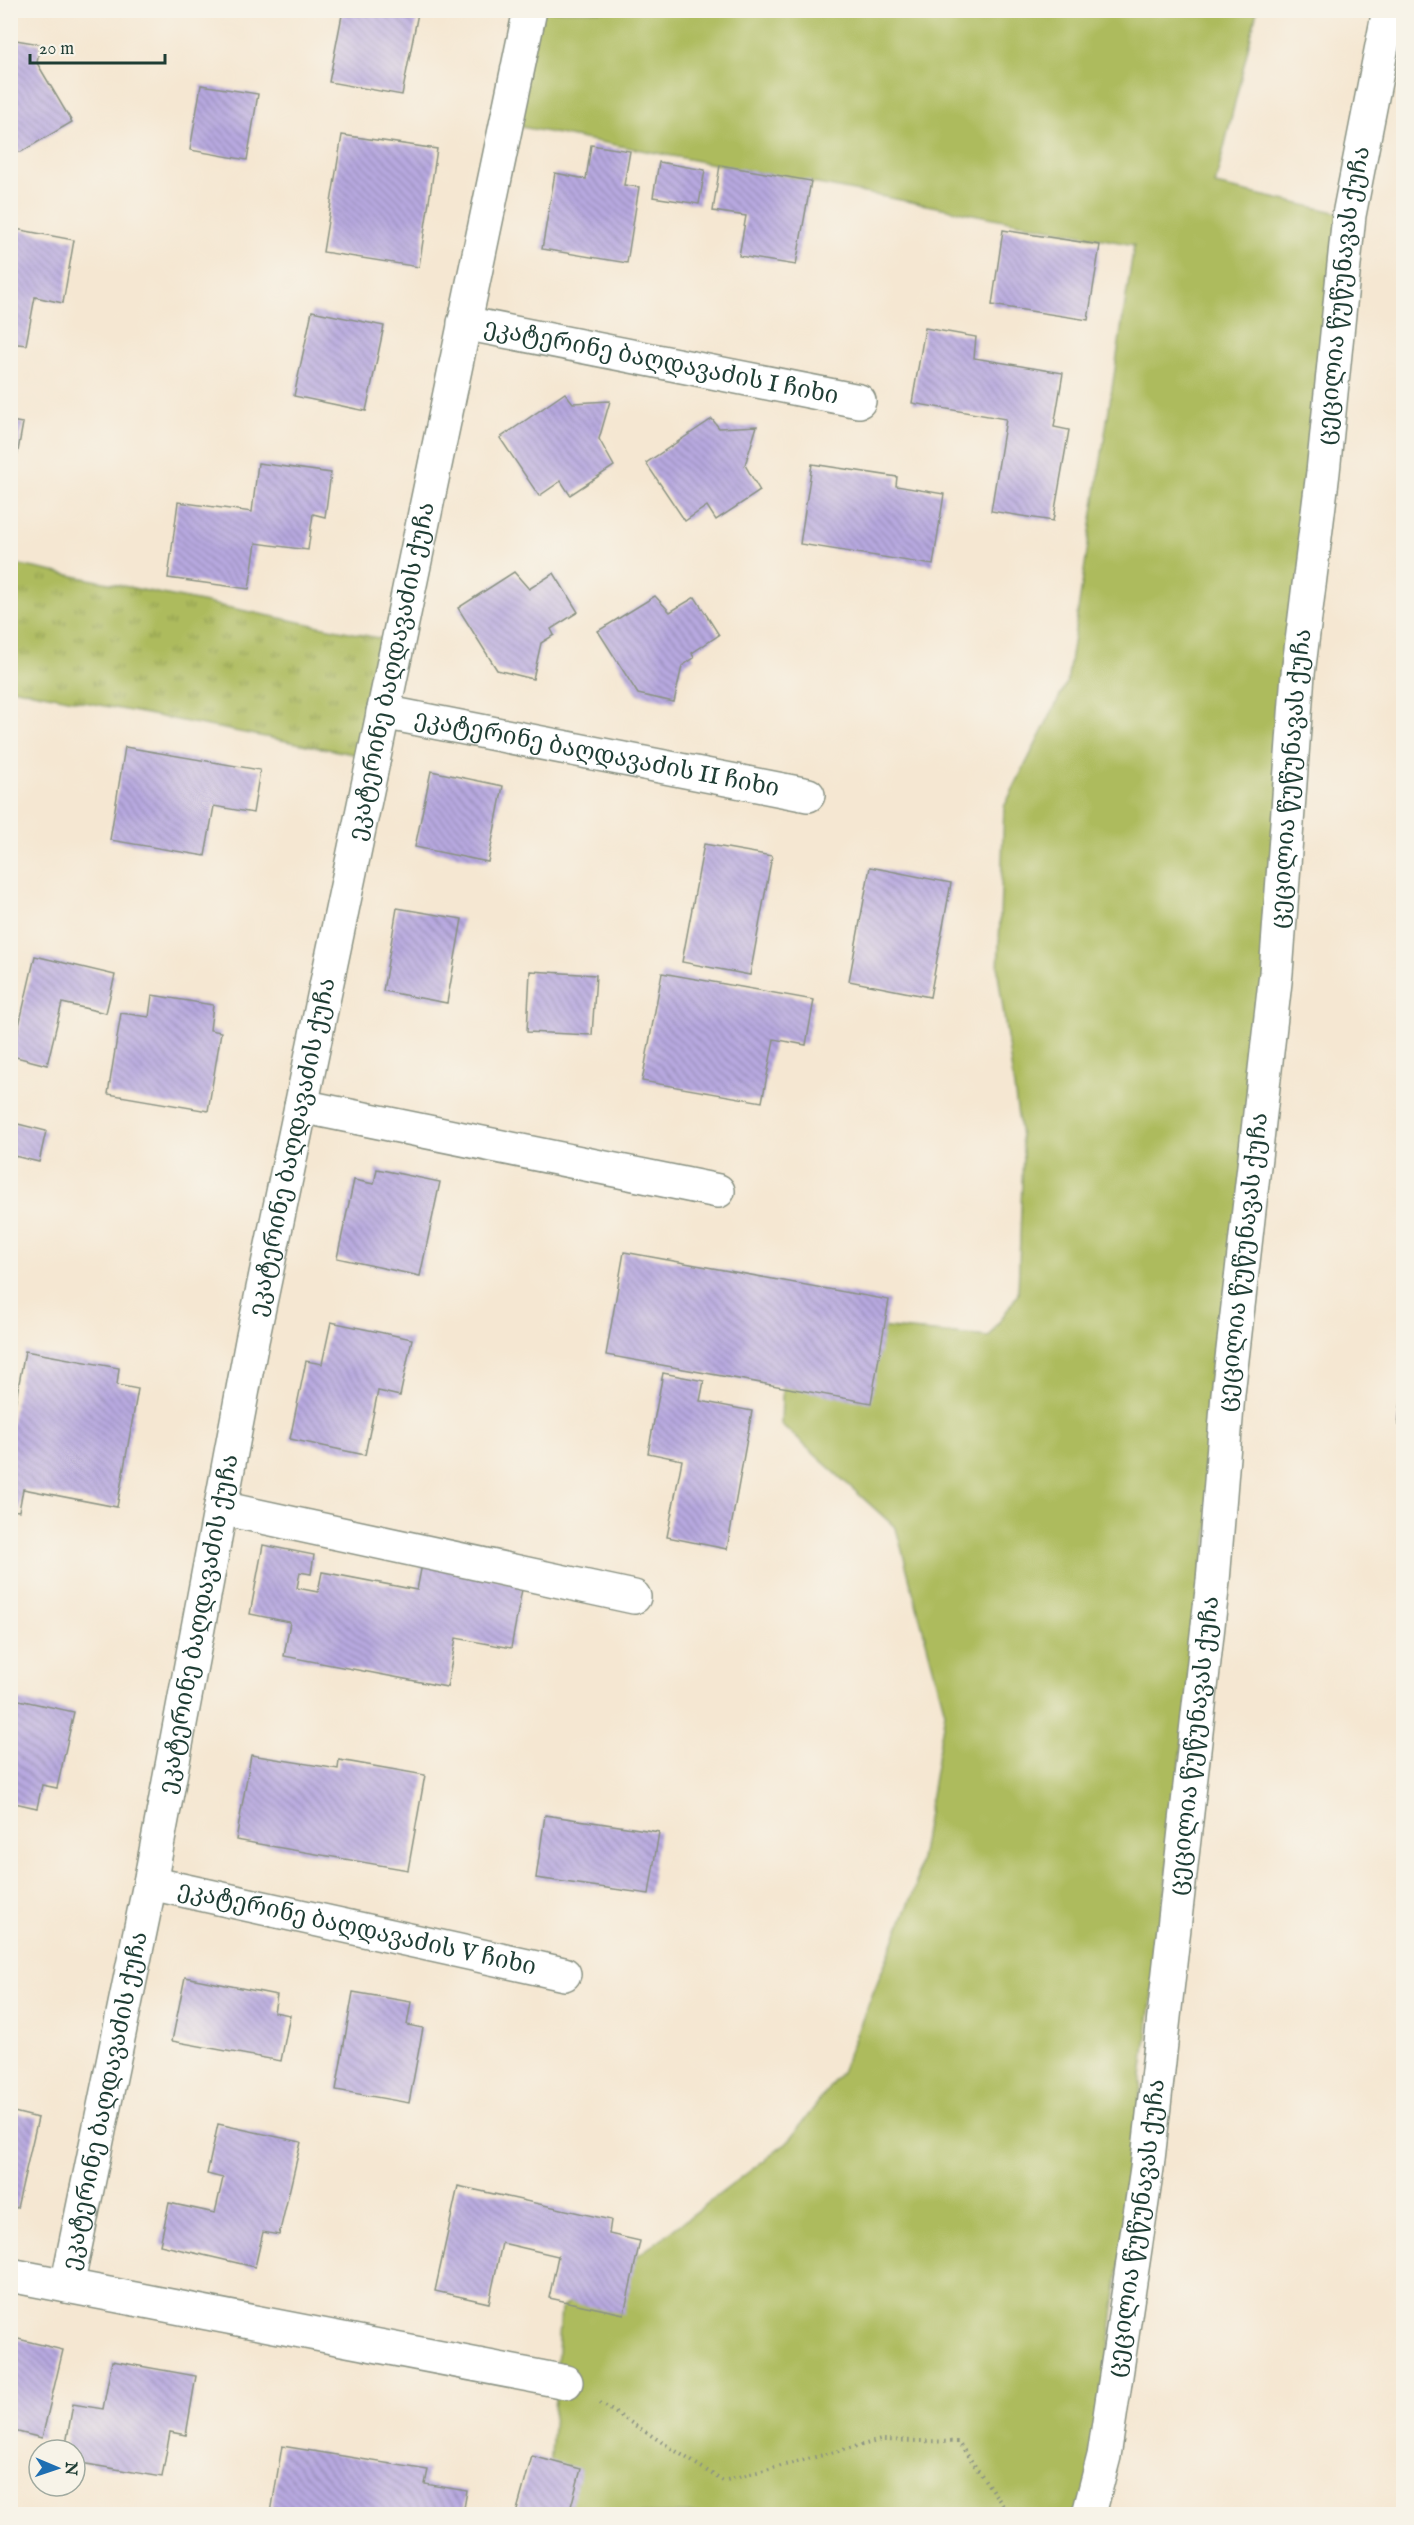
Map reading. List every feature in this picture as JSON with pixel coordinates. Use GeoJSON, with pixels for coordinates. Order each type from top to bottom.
{"type":"FeatureCollection","features":[{"type":"Feature","properties":{"kind":"street","name":"ეკატერინე ბაღდავაძის ქუჩა"},"geometry":{"type":"LineString","coordinates":[[67,2286],[150,1883],[252,1341],[530,10]]}},
{"type":"Feature","properties":{"kind":"street","name":"ცეცილია წუწუნავას ქუჩა"},"geometry":{"type":"LineString","coordinates":[[1089,2514],[1104,2456],[1147,2168],[1213,1581],[1228,1394],[1276,973],[1298,674],[1323,472],[1349,215],[1389,10]]}},
{"type":"Feature","properties":{"kind":"street","name":"ეკატერინე ბაღდავაძის I ჩიხი"},"geometry":{"type":"LineString","coordinates":[[464,323],[859,401]]}},
{"type":"Feature","properties":{"kind":"street","name":"ეკატერინე ბაღდავაძის II ჩიხი"},"geometry":{"type":"LineString","coordinates":[[383,712],[808,795]]}},
{"type":"Feature","properties":{"kind":"street"},"geometry":{"type":"LineString","coordinates":[[301,1106],[718,1191]]}},
{"type":"Feature","properties":{"kind":"street"},"geometry":{"type":"LineString","coordinates":[[220,1508],[634,1597]]}},
{"type":"Feature","properties":{"kind":"street","name":"ეკატერინე ბაღდავაძის V ჩიხი"},"geometry":{"type":"LineString","coordinates":[[150,1883],[564,1974]]}},
{"type":"Feature","properties":{"kind":"street"},"geometry":{"type":"LineString","coordinates":[[10,2275],[566,2382]]}},
{"type":"Feature","properties":{"kind":"path"},"geometry":{"type":"LineString","coordinates":[[566,2382],[723,2481],[881,2440],[958,2442],[1009,2514]]}},
{"type":"Feature","properties":{"kind":"green space"},"geometry":{"type":"Polygon","coordinates":[[[530,11],[1257,11],[1215,185],[1349,215],[1276,973],[1089,2514],[547,2514],[561,2308],[654,2244],[788,2142],[841,2072],[915,1889],[945,1712],[896,1528],[781,1424],[784,1346],[843,1324],[989,1337],[1018,1294],[1023,1152],[998,973],[1004,807],[1067,682],[1134,245],[506,124],[530,11]]]}},
{"type":"Feature","properties":{"kind":"green space"},"geometry":{"type":"Polygon","coordinates":[[[10,563],[398,642],[374,758],[11,688],[10,563]]]}},
{"type":"Feature","properties":{"kind":"building"},"geometry":{"type":"Polygon","coordinates":[[[343,10],[405,10],[418,13],[402,95],[329,82],[343,10]]]}},
{"type":"Feature","properties":{"kind":"building"},"geometry":{"type":"Polygon","coordinates":[[[10,39],[40,44],[37,63],[72,122],[21,152],[10,150],[10,39]]]}},
{"type":"Feature","properties":{"kind":"building"},"geometry":{"type":"Polygon","coordinates":[[[201,85],[258,94],[247,160],[190,150],[201,85]]]}},
{"type":"Feature","properties":{"kind":"building"},"geometry":{"type":"Polygon","coordinates":[[[342,135],[437,149],[419,267],[323,252],[342,135]]]}},
{"type":"Feature","properties":{"kind":"building"},"geometry":{"type":"Polygon","coordinates":[[[591,145],[630,151],[624,185],[639,187],[627,263],[542,249],[555,173],[586,179],[591,145]]]}},
{"type":"Feature","properties":{"kind":"building"},"geometry":{"type":"Polygon","coordinates":[[[659,162],[705,170],[699,204],[653,197],[659,162]]]}},
{"type":"Feature","properties":{"kind":"building"},"geometry":{"type":"Polygon","coordinates":[[[720,165],[811,181],[796,265],[739,256],[746,216],[713,211],[720,165]]]}},
{"type":"Feature","properties":{"kind":"building"},"geometry":{"type":"Polygon","coordinates":[[[10,228],[74,240],[63,303],[35,297],[26,345],[10,343],[10,228]]]}},
{"type":"Feature","properties":{"kind":"building"},"geometry":{"type":"Polygon","coordinates":[[[1003,230],[1100,245],[1088,320],[992,305],[1003,230]]]}},
{"type":"Feature","properties":{"kind":"building"},"geometry":{"type":"Polygon","coordinates":[[[312,311],[384,326],[366,411],[294,396],[312,311]]]}},
{"type":"Feature","properties":{"kind":"building"},"geometry":{"type":"Polygon","coordinates":[[[925,328],[976,337],[974,358],[1063,373],[1054,427],[1069,430],[1053,521],[991,511],[1006,419],[912,403],[925,328]]]}},
{"type":"Feature","properties":{"kind":"building"},"geometry":{"type":"Polygon","coordinates":[[[565,393],[573,403],[610,401],[599,439],[614,466],[570,495],[561,481],[539,496],[500,438],[565,393]]]}},
{"type":"Feature","properties":{"kind":"building"},"geometry":{"type":"Polygon","coordinates":[[[712,419],[719,428],[757,426],[745,465],[760,491],[716,520],[707,506],[685,521],[646,463],[712,419]]]}},
{"type":"Feature","properties":{"kind":"building"},"geometry":{"type":"Polygon","coordinates":[[[10,421],[23,423],[16,462],[10,460],[10,421]]]}},
{"type":"Feature","properties":{"kind":"building"},"geometry":{"type":"Polygon","coordinates":[[[258,463],[331,473],[325,517],[313,514],[308,550],[256,543],[249,589],[168,578],[178,502],[252,512],[258,463]]]}},
{"type":"Feature","properties":{"kind":"building"},"geometry":{"type":"Polygon","coordinates":[[[812,464],[897,477],[896,486],[944,494],[933,565],[800,544],[812,464]]]}},
{"type":"Feature","properties":{"kind":"building"},"geometry":{"type":"Polygon","coordinates":[[[514,572],[529,589],[554,573],[578,612],[551,629],[554,635],[541,643],[533,679],[497,670],[458,608],[514,572]]]}},
{"type":"Feature","properties":{"kind":"building"},"geometry":{"type":"Polygon","coordinates":[[[655,596],[670,612],[695,597],[719,635],[692,653],[694,658],[682,666],[674,702],[638,694],[598,631],[655,596]]]}},
{"type":"Feature","properties":{"kind":"building"},"geometry":{"type":"Polygon","coordinates":[[[125,747],[260,770],[253,813],[214,806],[205,856],[110,840],[125,747]]]}},
{"type":"Feature","properties":{"kind":"building"},"geometry":{"type":"Polygon","coordinates":[[[431,771],[503,786],[488,862],[415,847],[431,771]]]}},
{"type":"Feature","properties":{"kind":"building"},"geometry":{"type":"Polygon","coordinates":[[[704,844],[772,856],[750,975],[682,962],[704,844]]]}},
{"type":"Feature","properties":{"kind":"building"},"geometry":{"type":"Polygon","coordinates":[[[870,867],[951,883],[930,997],[849,981],[870,867]]]}},
{"type":"Feature","properties":{"kind":"building"},"geometry":{"type":"Polygon","coordinates":[[[397,908],[462,919],[447,1003],[383,991],[397,908]]]}},
{"type":"Feature","properties":{"kind":"building"},"geometry":{"type":"Polygon","coordinates":[[[35,956],[115,975],[106,1013],[62,1003],[47,1065],[12,1056],[35,956]]]}},
{"type":"Feature","properties":{"kind":"building"},"geometry":{"type":"Polygon","coordinates":[[[530,971],[596,975],[592,1035],[527,1032],[530,971]]]}},
{"type":"Feature","properties":{"kind":"building"},"geometry":{"type":"Polygon","coordinates":[[[662,973],[814,1000],[806,1045],[774,1039],[762,1102],[642,1081],[662,973]]]}},
{"type":"Feature","properties":{"kind":"building"},"geometry":{"type":"Polygon","coordinates":[[[152,995],[213,1005],[210,1030],[221,1032],[208,1111],[108,1094],[121,1013],[149,1017],[152,995]]]}},
{"type":"Feature","properties":{"kind":"building"},"geometry":{"type":"Polygon","coordinates":[[[10,1122],[46,1131],[39,1162],[10,1155],[10,1122]]]}},
{"type":"Feature","properties":{"kind":"building"},"geometry":{"type":"Polygon","coordinates":[[[377,1169],[440,1182],[420,1276],[337,1258],[354,1180],[374,1184],[377,1169]]]}},
{"type":"Feature","properties":{"kind":"building"},"geometry":{"type":"Polygon","coordinates":[[[624,1252],[889,1300],[871,1403],[606,1355],[624,1252]]]}},
{"type":"Feature","properties":{"kind":"building"},"geometry":{"type":"Polygon","coordinates":[[[331,1322],[412,1339],[400,1396],[378,1391],[365,1455],[290,1439],[306,1361],[322,1364],[331,1322]]]}},
{"type":"Feature","properties":{"kind":"building"},"geometry":{"type":"Polygon","coordinates":[[[25,1351],[119,1368],[117,1385],[138,1389],[117,1507],[23,1489],[19,1511],[10,1510],[10,1431],[25,1351]]]}},
{"type":"Feature","properties":{"kind":"building"},"geometry":{"type":"Polygon","coordinates":[[[663,1373],[704,1381],[700,1401],[752,1411],[727,1549],[667,1537],[682,1460],[648,1453],[663,1373]]]}},
{"type":"Feature","properties":{"kind":"building"},"geometry":{"type":"Polygon","coordinates":[[[1402,1393],[1404,1393],[1404,1425],[1398,1425],[1402,1393]]]}},
{"type":"Feature","properties":{"kind":"building"},"geometry":{"type":"Polygon","coordinates":[[[263,1545],[314,1555],[311,1574],[300,1572],[297,1588],[318,1592],[322,1572],[417,1590],[422,1564],[523,1584],[511,1648],[456,1638],[447,1687],[284,1656],[290,1622],[250,1614],[263,1545]]]}},
{"type":"Feature","properties":{"kind":"building"},"geometry":{"type":"Polygon","coordinates":[[[10,1698],[74,1712],[57,1788],[42,1785],[37,1808],[10,1802],[10,1698]]]}},
{"type":"Feature","properties":{"kind":"building"},"geometry":{"type":"Polygon","coordinates":[[[251,1755],[338,1769],[339,1760],[425,1775],[408,1870],[236,1840],[251,1755]]]}},
{"type":"Feature","properties":{"kind":"building"},"geometry":{"type":"Polygon","coordinates":[[[545,1815],[659,1832],[649,1894],[536,1878],[545,1815]]]}},
{"type":"Feature","properties":{"kind":"building"},"geometry":{"type":"Polygon","coordinates":[[[185,1977],[277,1995],[274,2012],[290,2015],[281,2061],[172,2041],[185,1977]]]}},
{"type":"Feature","properties":{"kind":"building"},"geometry":{"type":"Polygon","coordinates":[[[353,1992],[411,2002],[407,2025],[423,2028],[409,2103],[336,2090],[353,1992]]]}},
{"type":"Feature","properties":{"kind":"building"},"geometry":{"type":"Polygon","coordinates":[[[10,2111],[38,2118],[17,2208],[10,2207],[10,2111]]]}},
{"type":"Feature","properties":{"kind":"building"},"geometry":{"type":"Polygon","coordinates":[[[218,2124],[301,2142],[279,2235],[263,2232],[255,2267],[160,2245],[169,2203],[215,2213],[223,2178],[207,2174],[218,2124]]]}},
{"type":"Feature","properties":{"kind":"building"},"geometry":{"type":"Polygon","coordinates":[[[458,2186],[611,2220],[609,2234],[640,2241],[624,2314],[549,2298],[558,2256],[502,2243],[489,2303],[435,2291],[458,2186]]]}},
{"type":"Feature","properties":{"kind":"building"},"geometry":{"type":"Polygon","coordinates":[[[10,2337],[63,2350],[42,2438],[10,2430],[10,2337]]]}},
{"type":"Feature","properties":{"kind":"building"},"geometry":{"type":"Polygon","coordinates":[[[112,2361],[196,2376],[186,2435],[170,2432],[162,2477],[87,2464],[87,2438],[67,2438],[73,2404],[103,2409],[112,2361]]]}},
{"type":"Feature","properties":{"kind":"building"},"geometry":{"type":"Polygon","coordinates":[[[282,2446],[428,2470],[425,2484],[467,2491],[463,2514],[271,2513],[282,2446]]]}},
{"type":"Feature","properties":{"kind":"building"},"geometry":{"type":"Polygon","coordinates":[[[532,2456],[581,2469],[569,2514],[516,2514],[532,2456]]]}}]}
